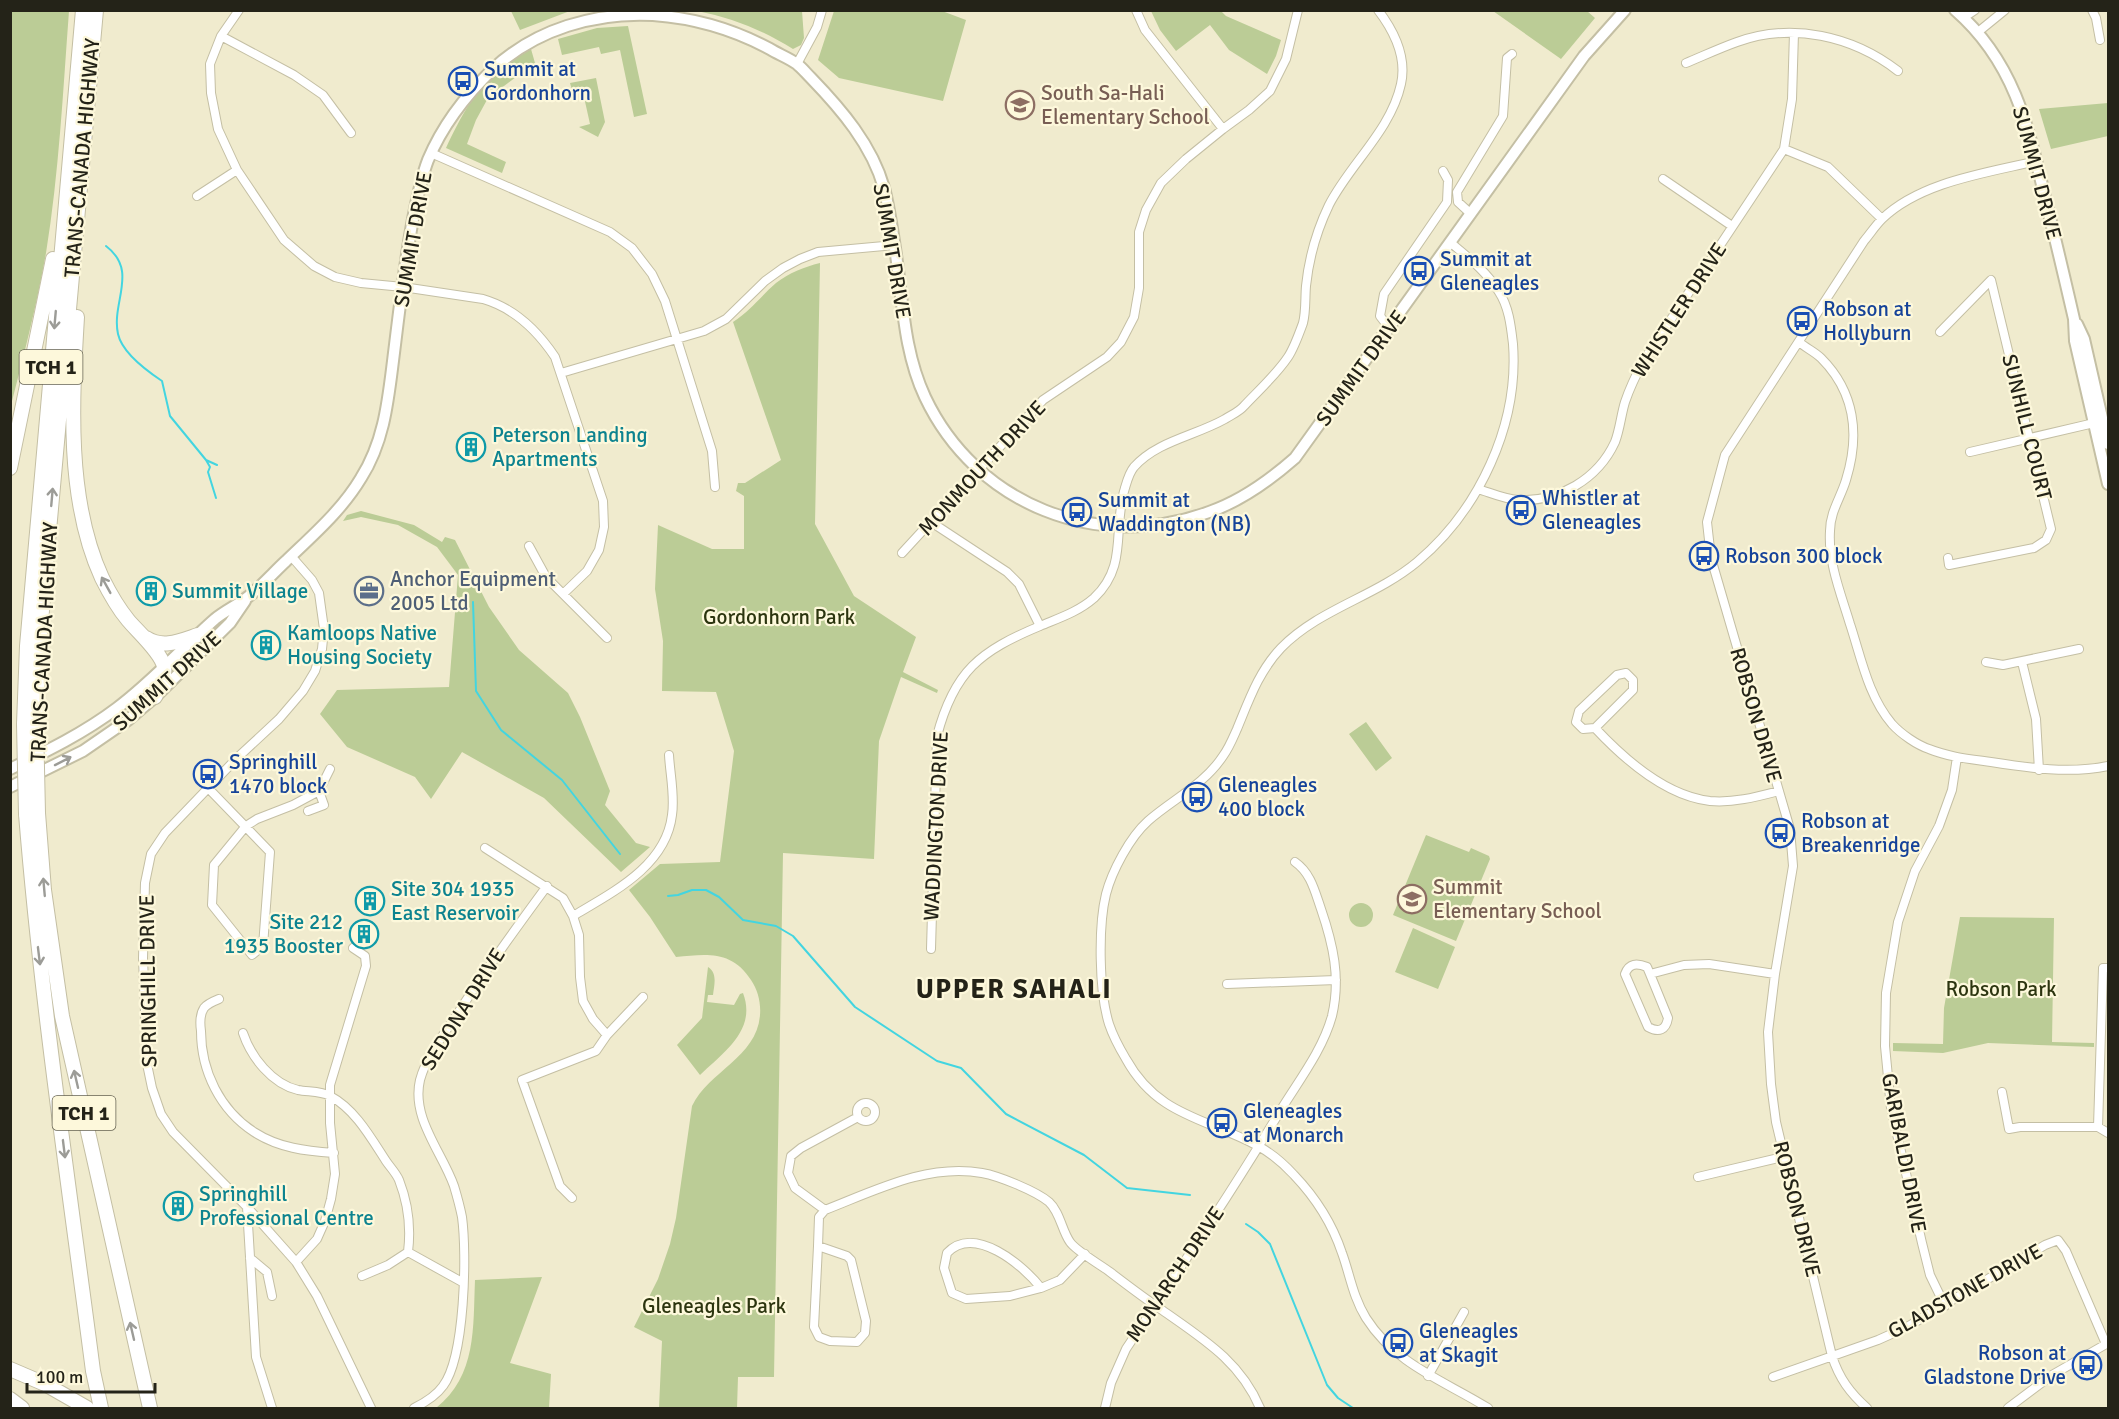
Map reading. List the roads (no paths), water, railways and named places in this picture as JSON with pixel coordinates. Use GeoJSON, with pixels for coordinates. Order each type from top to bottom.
{"type":"FeatureCollection","features":[{"type":"Feature","properties":{"kind":"highway","name":"TRANS-CANADA HIGHWAY"},"geometry":{"type":"LineString","coordinates":[[83,10],[73,194],[42,611],[30,723],[32,891],[93,1371],[101,1408]]}},
{"type":"Feature","properties":{"kind":"highway","name":"TRANS-CANADA HIGHWAY"},"geometry":{"type":"LineString","coordinates":[[73,194],[96,10]]}},
{"type":"Feature","properties":{"kind":"highway"},"geometry":{"type":"LineString","coordinates":[[10,468],[73,194]]}},
{"type":"Feature","properties":{"kind":"highway"},"geometry":{"type":"LineString","coordinates":[[73,194],[80,273],[73,424],[80,499],[92,553],[103,579],[127,619],[159,657],[164,667],[162,682],[156,697]]}},
{"type":"Feature","properties":{"kind":"highway"},"geometry":{"type":"LineString","coordinates":[[140,633],[150,640],[165,645],[198,635]]}},
{"type":"Feature","properties":{"kind":"highway","name":"TRANS-CANADA HIGHWAY"},"geometry":{"type":"LineString","coordinates":[[32,814],[62,1016],[150,1408]]}},
{"type":"Feature","properties":{"kind":"highway"},"geometry":{"type":"LineString","coordinates":[[10,1369],[45,1384],[87,1408]]}},
{"type":"Feature","properties":{"kind":"highway"},"geometry":{"type":"LineString","coordinates":[[10,1399],[22,1408]]}},
{"type":"Feature","properties":{"kind":"main road","name":"SUMMIT DRIVE"},"geometry":{"type":"LineString","coordinates":[[10,769],[76,735],[131,697],[221,614],[249,596],[334,514],[348,496],[363,476],[377,447],[387,410],[403,287],[418,198],[431,153],[449,119],[478,83],[502,61],[530,42],[586,15],[649,15],[699,21],[746,37],[797,64],[826,93],[863,142],[883,187],[895,245],[906,333],[914,371],[940,426],[978,470],[1008,493],[1068,519],[1119,527],[1177,522],[1212,511],[1247,494],[1295,458],[1584,56],[1625,10]]}},
{"type":"Feature","properties":{"kind":"main road","name":"SUMMIT DRIVE"},"geometry":{"type":"LineString","coordinates":[[1959,14],[1978,32],[1994,55],[2016,96],[2028,126],[2074,319],[2075,341],[2109,484]]}},
{"type":"Feature","properties":{"kind":"main road","name":"SUMMIT DRIVE"},"geometry":{"type":"LineString","coordinates":[[2074,319],[2084,339],[2109,444]]}},
{"type":"Feature","properties":{"kind":"main road","name":"SUMMIT DRIVE"},"geometry":{"type":"LineString","coordinates":[[10,787],[83,751],[128,720],[156,697],[230,623],[249,596]]}},
{"type":"Feature","properties":{"kind":"street"},"geometry":{"type":"LineString","coordinates":[[239,10],[220,36],[210,64],[211,93],[218,129],[237,170],[284,240],[314,266],[335,277],[361,283],[403,287],[495,302],[530,325],[555,357],[603,501],[604,527],[598,550],[587,571],[564,594]]}},
{"type":"Feature","properties":{"kind":"street"},"geometry":{"type":"LineString","coordinates":[[797,64],[817,27],[822,10]]}},
{"type":"Feature","properties":{"kind":"street"},"geometry":{"type":"LineString","coordinates":[[1136,10],[1145,30],[1222,129]]}},
{"type":"Feature","properties":{"kind":"street","name":"MONMOUTH DRIVE"},"geometry":{"type":"LineString","coordinates":[[902,553],[1043,400],[1107,357],[1121,342],[1134,317],[1139,288],[1139,232],[1146,210],[1161,183],[1222,129],[1249,110],[1270,91],[1286,59],[1298,10]]}},
{"type":"Feature","properties":{"kind":"street","name":"WADDINGTON DRIVE"},"geometry":{"type":"LineString","coordinates":[[931,949],[937,736],[944,710],[957,683],[995,647],[1073,613],[1094,598],[1110,579],[1117,560],[1120,502],[1128,477],[1134,468],[1150,454],[1178,439],[1207,429],[1241,409],[1288,357],[1304,321],[1306,282],[1316,235],[1330,203],[1389,116],[1401,84],[1402,57],[1389,24],[1378,10]]}},
{"type":"Feature","properties":{"kind":"street"},"geometry":{"type":"LineString","coordinates":[[1959,14],[1975,10]]}},
{"type":"Feature","properties":{"kind":"street"},"geometry":{"type":"LineString","coordinates":[[1978,32],[2005,10]]}},
{"type":"Feature","properties":{"kind":"street"},"geometry":{"type":"LineString","coordinates":[[2092,10],[2096,18],[2100,40]]}},
{"type":"Feature","properties":{"kind":"street"},"geometry":{"type":"LineString","coordinates":[[1686,63],[1738,41],[1766,34],[1794,33],[1828,36],[1847,43],[1880,57],[1898,72]]}},
{"type":"Feature","properties":{"kind":"street","name":"WHISTLER DRIVE"},"geometry":{"type":"LineString","coordinates":[[1478,489],[1517,500],[1537,500],[1561,493],[1582,483],[1606,457],[1615,441],[1632,381],[1644,360],[1784,148],[1792,99],[1794,33]]}},
{"type":"Feature","properties":{"kind":"street"},"geometry":{"type":"LineString","coordinates":[[220,36],[294,75],[323,95],[351,133]]}},
{"type":"Feature","properties":{"kind":"street"},"geometry":{"type":"LineString","coordinates":[[1471,214],[1458,202],[1457,192],[1503,116],[1507,58],[1512,54]]}},
{"type":"Feature","properties":{"kind":"street"},"geometry":{"type":"LineString","coordinates":[[1784,148],[1828,167],[1882,219]]}},
{"type":"Feature","properties":{"kind":"street"},"geometry":{"type":"LineString","coordinates":[[431,153],[610,232],[632,248],[652,274],[665,301],[712,451],[715,487]]}},
{"type":"Feature","properties":{"kind":"street","name":"ROBSON DRIVE"},"geometry":{"type":"LineString","coordinates":[[1867,1408],[1838,1374],[1832,1356],[1784,1157],[1771,1084],[1768,1032],[1793,866],[1790,829],[1711,558],[1707,522],[1725,455],[1864,241],[1882,219],[1925,190],[2037,161]]}},
{"type":"Feature","properties":{"kind":"street"},"geometry":{"type":"LineString","coordinates":[[197,196],[237,170]]}},
{"type":"Feature","properties":{"kind":"street"},"geometry":{"type":"LineString","coordinates":[[1390,328],[1380,316],[1384,294],[1447,202],[1448,180],[1443,171]]}},
{"type":"Feature","properties":{"kind":"street"},"geometry":{"type":"LineString","coordinates":[[1663,180],[1732,226]]}},
{"type":"Feature","properties":{"kind":"street"},"geometry":{"type":"LineString","coordinates":[[1451,243],[1478,264],[1501,294],[1511,323],[1514,364],[1510,397],[1496,452],[1478,489],[1449,529],[1416,562],[1376,590],[1315,621],[1281,649],[1269,662],[1258,680],[1226,754],[1205,779],[1145,823],[1121,858],[1107,894],[1101,930],[1102,985],[1109,1024],[1127,1062],[1151,1092],[1183,1114],[1260,1146],[1286,1166],[1311,1192],[1328,1219],[1342,1251],[1351,1286],[1364,1316],[1383,1341],[1428,1376],[1488,1408]]}},
{"type":"Feature","properties":{"kind":"street"},"geometry":{"type":"LineString","coordinates":[[561,374],[704,331],[726,320],[765,281],[783,268],[818,252],[895,245]]}},
{"type":"Feature","properties":{"kind":"street","name":"SUNHILL COURT"},"geometry":{"type":"LineString","coordinates":[[1940,332],[1991,280],[2051,529],[2046,540],[2034,548],[1949,565],[1948,558]]}},
{"type":"Feature","properties":{"kind":"street"},"geometry":{"type":"LineString","coordinates":[[1799,342],[1820,358],[1841,382],[1854,419],[1853,458],[1846,482],[1835,506],[1829,530],[1831,561],[1867,677],[1876,699],[1892,724],[1927,749],[1957,757],[2039,770],[2090,770],[2109,766]]}},
{"type":"Feature","properties":{"kind":"street"},"geometry":{"type":"LineString","coordinates":[[1970,452],[2094,423]]}},
{"type":"Feature","properties":{"kind":"street"},"geometry":{"type":"LineString","coordinates":[[931,522],[1007,572],[1019,584],[1040,626]]}},
{"type":"Feature","properties":{"kind":"street"},"geometry":{"type":"LineString","coordinates":[[529,546],[546,577],[608,638]]}},
{"type":"Feature","properties":{"kind":"street","name":"SPRINGHILL DRIVE"},"geometry":{"type":"LineString","coordinates":[[291,556],[312,580],[319,593],[324,629],[319,660],[303,691],[279,719],[237,758],[165,833],[152,854],[147,870],[143,958],[147,1064],[161,1114],[173,1132],[247,1207],[296,1262],[317,1296],[371,1408]]}},
{"type":"Feature","properties":{"kind":"street"},"geometry":{"type":"LineString","coordinates":[[1986,662],[2003,665],[2079,649]]}},
{"type":"Feature","properties":{"kind":"street"},"geometry":{"type":"LineString","coordinates":[[2022,662],[2036,719],[2039,770]]}},
{"type":"Feature","properties":{"kind":"street"},"geometry":{"type":"LineString","coordinates":[[1595,728],[1633,690],[1633,680],[1626,673],[1617,675],[1579,711],[1576,722],[1583,729],[1595,728],[1640,768],[1661,783],[1688,796],[1710,801],[1730,801],[1779,791]]}},
{"type":"Feature","properties":{"kind":"street"},"geometry":{"type":"LineString","coordinates":[[573,916],[618,889],[652,861],[669,835],[673,813],[669,755]]}},
{"type":"Feature","properties":{"kind":"street","name":"GARIBALDI DRIVE"},"geometry":{"type":"LineString","coordinates":[[1945,1306],[1930,1275],[1922,1243],[1891,1108],[1885,1046],[1887,993],[1899,922],[1915,871],[1939,826],[1952,790],[1957,757]]}},
{"type":"Feature","properties":{"kind":"street"},"geometry":{"type":"LineString","coordinates":[[209,789],[246,826],[270,852],[263,946],[252,955],[212,905],[214,865],[246,826],[319,791],[330,769]]}},
{"type":"Feature","properties":{"kind":"street"},"geometry":{"type":"LineString","coordinates":[[308,810],[324,806],[319,791]]}},
{"type":"Feature","properties":{"kind":"street"},"geometry":{"type":"LineString","coordinates":[[485,848],[563,898],[573,916],[579,935],[583,1001],[593,1019],[608,1035]]}},
{"type":"Feature","properties":{"kind":"street","name":"MONARCH DRIVE"},"geometry":{"type":"LineString","coordinates":[[1105,1408],[1111,1383],[1126,1349],[1260,1146],[1320,1046],[1331,1017],[1336,980],[1333,951],[1311,880],[1304,868],[1295,862]]}},
{"type":"Feature","properties":{"kind":"street","name":"SEDONA DRIVE"},"geometry":{"type":"LineString","coordinates":[[414,1408],[443,1387],[453,1368],[459,1344],[464,1242],[461,1214],[453,1185],[423,1121],[419,1101],[420,1081],[428,1058],[503,944],[547,886]]}},
{"type":"Feature","properties":{"kind":"street"},"geometry":{"type":"LineString","coordinates":[[296,1262],[317,1239],[325,1221],[333,1182],[334,1153],[330,1085],[366,966],[365,956],[353,948]]}},
{"type":"Feature","properties":{"kind":"street"},"geometry":{"type":"LineString","coordinates":[[1639,963],[1647,967],[1650,974],[1668,1018],[1667,1025],[1662,1030],[1648,1027],[1625,974],[1632,964],[1639,963]]}},
{"type":"Feature","properties":{"kind":"street"},"geometry":{"type":"LineString","coordinates":[[1650,974],[1684,965],[1709,964],[1775,974]]}},
{"type":"Feature","properties":{"kind":"street"},"geometry":{"type":"LineString","coordinates":[[2098,1127],[2105,1069],[2103,968],[2109,968]]}},
{"type":"Feature","properties":{"kind":"street"},"geometry":{"type":"LineString","coordinates":[[1227,984],[1336,980]]}},
{"type":"Feature","properties":{"kind":"street"},"geometry":{"type":"LineString","coordinates":[[572,1198],[560,1186],[522,1080],[596,1051],[644,997]]}},
{"type":"Feature","properties":{"kind":"street"},"geometry":{"type":"LineString","coordinates":[[219,999],[202,1010],[201,1042],[204,1062],[218,1096],[228,1109],[253,1132],[269,1141],[288,1147],[334,1153]]}},
{"type":"Feature","properties":{"kind":"street"},"geometry":{"type":"LineString","coordinates":[[243,1033],[246,1042],[272,1077],[300,1090],[329,1095],[351,1111],[399,1179],[410,1221],[408,1252]]}},
{"type":"Feature","properties":{"kind":"street"},"geometry":{"type":"LineString","coordinates":[[2002,1092],[2009,1129],[2098,1127],[2109,1134]]}},
{"type":"Feature","properties":{"kind":"street"},"geometry":{"type":"LineString","coordinates":[[825,1210],[795,1188],[788,1173],[791,1156],[801,1148],[858,1117]]}},
{"type":"Feature","properties":{"kind":"street"},"geometry":{"type":"LineString","coordinates":[[1698,1177],[1784,1157]]}},
{"type":"Feature","properties":{"kind":"street"},"geometry":{"type":"LineString","coordinates":[[818,1246],[847,1256],[851,1260],[866,1321],[866,1333],[857,1342],[830,1341],[819,1337],[814,1327],[819,1217],[825,1210],[926,1173],[952,1170],[982,1173],[1007,1179],[1050,1203],[1070,1243],[1215,1347],[1236,1367],[1255,1395],[1260,1408]]}},
{"type":"Feature","properties":{"kind":"street"},"geometry":{"type":"LineString","coordinates":[[247,1207],[256,1357],[272,1408]]}},
{"type":"Feature","properties":{"kind":"street","name":"GLADSTONE DRIVE"},"geometry":{"type":"LineString","coordinates":[[1773,1377],[1907,1327],[2044,1245],[2058,1240],[2066,1251],[2107,1344]]}},
{"type":"Feature","properties":{"kind":"street"},"geometry":{"type":"LineString","coordinates":[[1041,1288],[1033,1278],[994,1248],[960,1243],[947,1253],[944,1268],[952,1293],[966,1299],[1010,1296],[1041,1288],[1060,1280],[1085,1254]]}},
{"type":"Feature","properties":{"kind":"street"},"geometry":{"type":"LineString","coordinates":[[408,1252],[462,1282]]}},
{"type":"Feature","properties":{"kind":"street"},"geometry":{"type":"LineString","coordinates":[[362,1275],[388,1265],[408,1252]]}},
{"type":"Feature","properties":{"kind":"street"},"geometry":{"type":"LineString","coordinates":[[250,1258],[267,1272],[272,1296]]}},
{"type":"Feature","properties":{"kind":"street"},"geometry":{"type":"LineString","coordinates":[[1428,1376],[1464,1312]]}},
{"type":"Feature","properties":{"kind":"street"},"geometry":{"type":"LineString","coordinates":[[2008,1408],[2052,1375],[2107,1344]]}},
{"type":"Feature","properties":{"kind":"waterway"},"geometry":{"type":"LineString","coordinates":[[106,246],[116,256],[121,266],[122,287],[117,322],[120,341],[136,360],[162,381],[170,416],[210,467],[208,472],[216,498]]}},
{"type":"Feature","properties":{"kind":"waterway"},"geometry":{"type":"LineString","coordinates":[[206,460],[217,465]]}},
{"type":"Feature","properties":{"kind":"waterway"},"geometry":{"type":"LineString","coordinates":[[473,602],[476,691],[501,730],[562,780],[620,854]]}},
{"type":"Feature","properties":{"kind":"waterway"},"geometry":{"type":"LineString","coordinates":[[668,896],[692,890],[706,890],[719,897],[743,920],[776,926],[793,936],[855,1007],[937,1061],[961,1068],[1006,1114],[1084,1155],[1127,1188],[1190,1195]]}},
{"type":"Feature","properties":{"kind":"waterway"},"geometry":{"type":"LineString","coordinates":[[1246,1224],[1270,1244],[1327,1385],[1338,1398],[1353,1408]]}},
{"type":"Feature","properties":{"kind":"place","name":"Summit at Gordonhorn"},"geometry":{"type":"Point","coordinates":[463,81]}},
{"type":"Feature","properties":{"kind":"place","name":"South Sa-Hali Elementary School"},"geometry":{"type":"Point","coordinates":[1020,105]}},
{"type":"Feature","properties":{"kind":"place","name":"Summit at Gleneagles"},"geometry":{"type":"Point","coordinates":[1419,271]}},
{"type":"Feature","properties":{"kind":"place","name":"Robson at Hollyburn"},"geometry":{"type":"Point","coordinates":[1802,321]}},
{"type":"Feature","properties":{"kind":"place","name":"Peterson Landing Apartments"},"geometry":{"type":"Point","coordinates":[471,447]}},
{"type":"Feature","properties":{"kind":"place","name":"Whistler at Gleneagles"},"geometry":{"type":"Point","coordinates":[1521,510]}},
{"type":"Feature","properties":{"kind":"place","name":"Summit at Waddington (NB)"},"geometry":{"type":"Point","coordinates":[1077,512]}},
{"type":"Feature","properties":{"kind":"place","name":"Robson 300 block"},"geometry":{"type":"Point","coordinates":[1704,556]}},
{"type":"Feature","properties":{"kind":"place","name":"Summit Village"},"geometry":{"type":"Point","coordinates":[151,591]}},
{"type":"Feature","properties":{"kind":"place","name":"Anchor Equipment 2005 Ltd"},"geometry":{"type":"Point","coordinates":[369,591]}},
{"type":"Feature","properties":{"kind":"place","name":"Kamloops Native Housing Society"},"geometry":{"type":"Point","coordinates":[266,645]}},
{"type":"Feature","properties":{"kind":"place","name":"Springhill 1470 block"},"geometry":{"type":"Point","coordinates":[208,774]}},
{"type":"Feature","properties":{"kind":"place","name":"Gleneagles 400 block"},"geometry":{"type":"Point","coordinates":[1197,797]}},
{"type":"Feature","properties":{"kind":"place","name":"Robson at Breakenridge"},"geometry":{"type":"Point","coordinates":[1780,833]}},
{"type":"Feature","properties":{"kind":"place","name":"Summit Elementary School"},"geometry":{"type":"Point","coordinates":[1412,899]}},
{"type":"Feature","properties":{"kind":"place","name":"Site 304 1935 East Reservoir"},"geometry":{"type":"Point","coordinates":[370,901]}},
{"type":"Feature","properties":{"kind":"place","name":"Site 212 1935 Booster"},"geometry":{"type":"Point","coordinates":[364,934]}},
{"type":"Feature","properties":{"kind":"place","name":"Gleneagles at Monarch"},"geometry":{"type":"Point","coordinates":[1222,1123]}},
{"type":"Feature","properties":{"kind":"place","name":"Springhill Professional Centre"},"geometry":{"type":"Point","coordinates":[178,1206]}},
{"type":"Feature","properties":{"kind":"place","name":"Gleneagles at Skagit"},"geometry":{"type":"Point","coordinates":[1398,1343]}},
{"type":"Feature","properties":{"kind":"place","name":"Robson at Gladstone Drive"},"geometry":{"type":"Point","coordinates":[2087,1365]}},
{"type":"Feature","properties":{"kind":"district","name":"UPPER SAHALI"},"geometry":{"type":"Point","coordinates":[1014,989]}},
{"type":"Feature","properties":{"kind":"park label","name":"Gordonhorn Park"},"geometry":{"type":"Point","coordinates":[779,617]}},
{"type":"Feature","properties":{"kind":"park label","name":"Robson Park"},"geometry":{"type":"Point","coordinates":[2001,989]}},
{"type":"Feature","properties":{"kind":"park label","name":"Gleneagles Park"},"geometry":{"type":"Point","coordinates":[714,1306]}}]}
